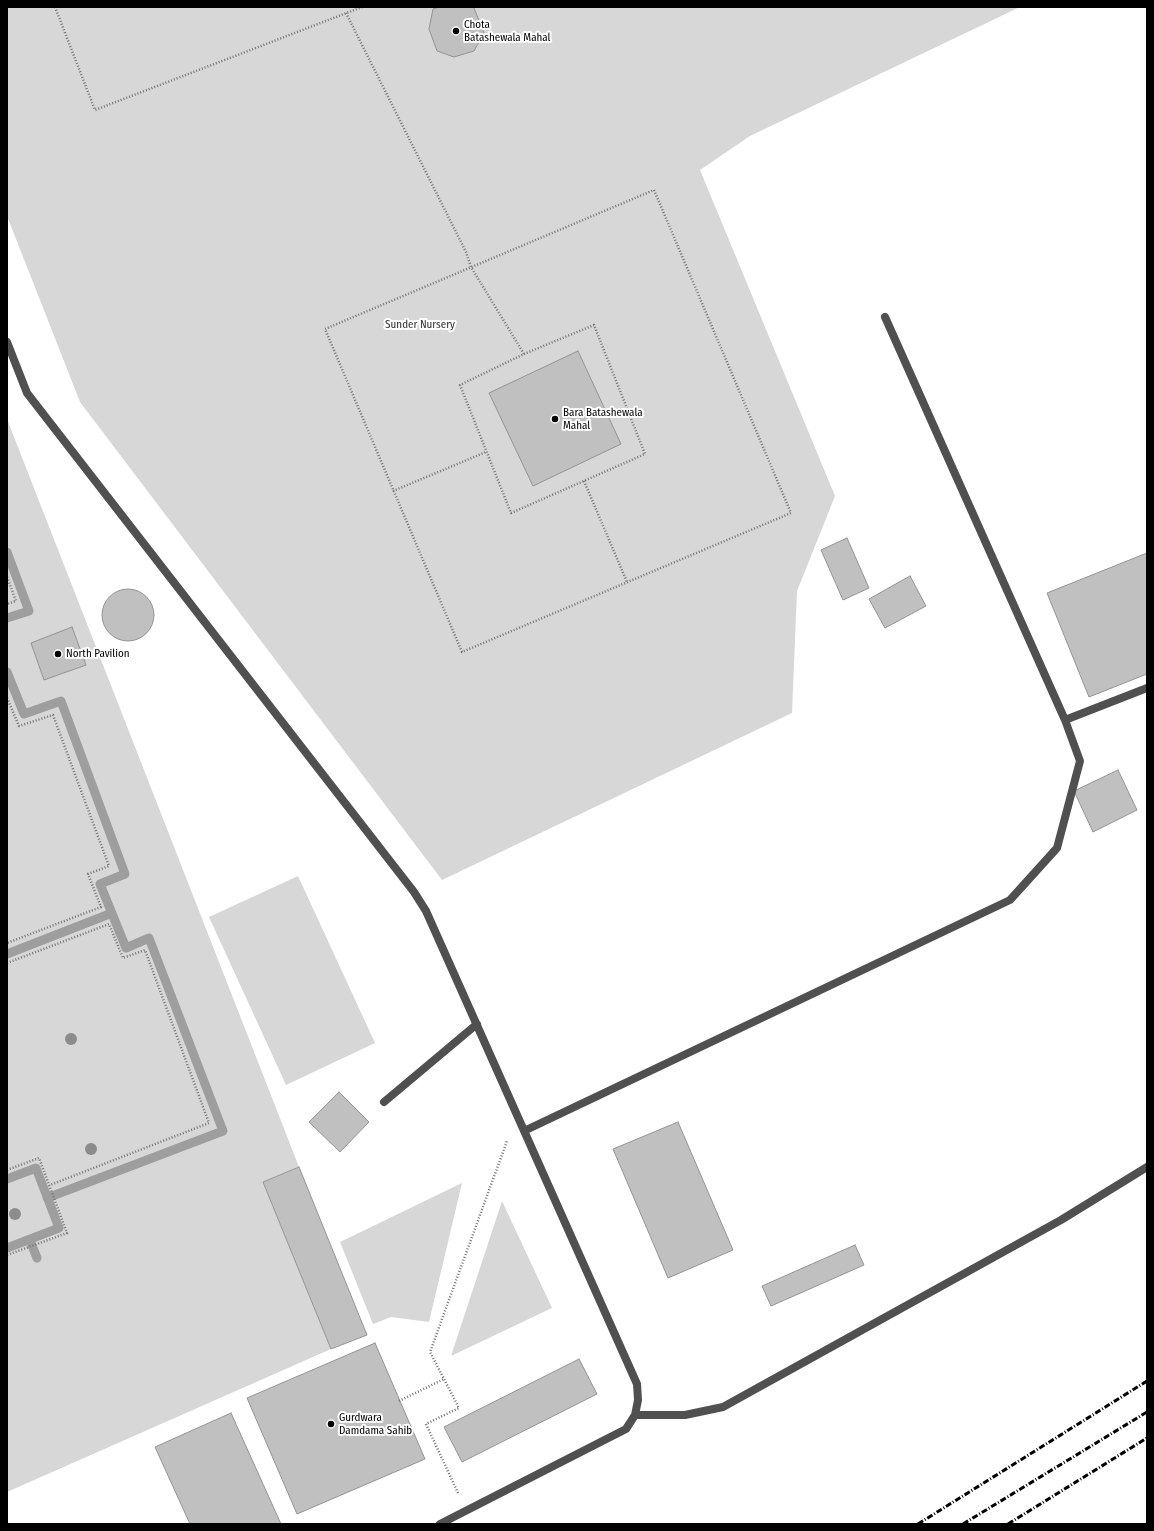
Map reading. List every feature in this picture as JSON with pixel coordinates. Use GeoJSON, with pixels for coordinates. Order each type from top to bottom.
{"type":"FeatureCollection","features":[{"type":"Feature","properties":{"kind":"lane"},"geometry":{"type":"LineString","coordinates":[[524,1131],[1010,900],[1057,848],[1080,761],[1065,720],[885,317]]}},
{"type":"Feature","properties":{"kind":"lane"},"geometry":{"type":"LineString","coordinates":[[7,342],[27,393],[414,892],[429,918],[637,1384],[638,1400],[635,1415],[626,1429],[440,1524]]}},
{"type":"Feature","properties":{"kind":"lane"},"geometry":{"type":"LineString","coordinates":[[1065,720],[1147,688]]}},
{"type":"Feature","properties":{"kind":"lane"},"geometry":{"type":"LineString","coordinates":[[384,1102],[476,1024]]}},
{"type":"Feature","properties":{"kind":"lane"},"geometry":{"type":"LineString","coordinates":[[635,1415],[685,1416],[723,1407],[1061,1220],[1147,1167]]}},
{"type":"Feature","properties":{"kind":"path"},"geometry":{"type":"LineString","coordinates":[[55,7],[95,110],[362,7]]}},
{"type":"Feature","properties":{"kind":"path"},"geometry":{"type":"LineString","coordinates":[[346,13],[466,252],[471,267],[524,354]]}},
{"type":"Feature","properties":{"kind":"path"},"geometry":{"type":"LineString","coordinates":[[654,190],[791,513],[462,652],[325,329],[471,267],[654,190]]}},
{"type":"Feature","properties":{"kind":"path"},"geometry":{"type":"LineString","coordinates":[[594,325],[645,454],[511,513],[460,385],[524,354],[594,325]]}},
{"type":"Feature","properties":{"kind":"path"},"geometry":{"type":"LineString","coordinates":[[393,491],[486,452]]}},
{"type":"Feature","properties":{"kind":"path"},"geometry":{"type":"LineString","coordinates":[[584,481],[627,582]]}},
{"type":"Feature","properties":{"kind":"path"},"geometry":{"type":"LineString","coordinates":[[7,577],[16,601],[7,604]]}},
{"type":"Feature","properties":{"kind":"path"},"geometry":{"type":"LineString","coordinates":[[7,698],[19,726],[53,715],[109,866],[88,874],[101,907],[7,943]]}},
{"type":"Feature","properties":{"kind":"path"},"geometry":{"type":"LineString","coordinates":[[7,963],[109,924],[123,958],[145,950],[209,1123],[50,1186]]}},
{"type":"Feature","properties":{"kind":"path"},"geometry":{"type":"LineString","coordinates":[[467,1510],[426,1424],[459,1408],[430,1352],[517,1114]]}},
{"type":"Feature","properties":{"kind":"path"},"geometry":{"type":"LineString","coordinates":[[7,1170],[39,1158],[67,1233],[7,1255]]}},
{"type":"Feature","properties":{"kind":"path"},"geometry":{"type":"LineString","coordinates":[[399,1401],[444,1379]]}},
{"type":"Feature","properties":{"kind":"green space","name":"Sunder Nursery"},"geometry":{"type":"Polygon","coordinates":[[[7,7],[1020,7],[750,136],[700,170],[835,496],[797,591],[792,713],[442,880],[80,402],[7,216],[7,7]]]}},
{"type":"Feature","properties":{"kind":"green space"},"geometry":{"type":"Polygon","coordinates":[[[7,419],[299,1167],[263,1182],[331,1349],[7,1492],[7,419]]]}},
{"type":"Feature","properties":{"kind":"green space"},"geometry":{"type":"Polygon","coordinates":[[[298,876],[375,1043],[286,1085],[209,917],[298,876]]]}},
{"type":"Feature","properties":{"kind":"green space"},"geometry":{"type":"Polygon","coordinates":[[[462,1183],[429,1322],[391,1317],[373,1324],[340,1242],[462,1183]]]}},
{"type":"Feature","properties":{"kind":"green space"},"geometry":{"type":"Polygon","coordinates":[[[502,1201],[552,1308],[451,1356],[502,1201]]]}},
{"type":"Feature","properties":{"kind":"building","name":"Chota Batashewala Mahal"},"geometry":{"type":"Polygon","coordinates":[[[439,7],[474,8],[484,33],[474,51],[454,57],[437,51],[429,29],[433,9],[439,7]]]}},
{"type":"Feature","properties":{"kind":"building","name":"Bara Batashewala Mahal"},"geometry":{"type":"Polygon","coordinates":[[[578,351],[621,444],[533,486],[489,393],[578,351]]]}},
{"type":"Feature","properties":{"kind":"building"},"geometry":{"type":"Polygon","coordinates":[[[847,538],[869,588],[843,600],[821,550],[847,538]]]}},
{"type":"Feature","properties":{"kind":"building"},"geometry":{"type":"Polygon","coordinates":[[[1147,553],[1147,674],[1089,697],[1047,593],[1147,553]]]}},
{"type":"Feature","properties":{"kind":"building"},"geometry":{"type":"Polygon","coordinates":[[[910,576],[926,606],[885,628],[869,599],[910,576]]]}},
{"type":"Feature","properties":{"kind":"building"},"geometry":{"type":"Polygon","coordinates":[[[128,589],[138,591],[146,597],[152,605],[154,615],[152,625],[146,633],[138,639],[128,641],[118,639],[110,633],[104,625],[102,615],[104,605],[110,597],[118,591],[128,589]]]}},
{"type":"Feature","properties":{"kind":"building","name":"North Pavilion"},"geometry":{"type":"Polygon","coordinates":[[[72,627],[86,665],[44,680],[31,643],[72,627]]]}},
{"type":"Feature","properties":{"kind":"building"},"geometry":{"type":"Polygon","coordinates":[[[1118,770],[1137,810],[1093,832],[1074,791],[1118,770]]]}},
{"type":"Feature","properties":{"kind":"building"},"geometry":{"type":"Polygon","coordinates":[[[339,1092],[369,1122],[340,1152],[309,1122],[339,1092]]]}},
{"type":"Feature","properties":{"kind":"building"},"geometry":{"type":"Polygon","coordinates":[[[678,1122],[733,1250],[668,1278],[613,1149],[678,1122]]]}},
{"type":"Feature","properties":{"kind":"building"},"geometry":{"type":"Polygon","coordinates":[[[299,1167],[367,1335],[331,1349],[263,1182],[299,1167]]]}},
{"type":"Feature","properties":{"kind":"building"},"geometry":{"type":"Polygon","coordinates":[[[855,1245],[864,1265],[771,1306],[762,1286],[855,1245]]]}},
{"type":"Feature","properties":{"kind":"building"},"geometry":{"type":"Polygon","coordinates":[[[375,1343],[425,1459],[297,1514],[247,1398],[375,1343]]]}},
{"type":"Feature","properties":{"kind":"building"},"geometry":{"type":"Polygon","coordinates":[[[579,1359],[597,1394],[462,1462],[444,1427],[579,1359]]]}},
{"type":"Feature","properties":{"kind":"building"},"geometry":{"type":"Polygon","coordinates":[[[231,1413],[281,1524],[190,1524],[155,1447],[231,1413]]]}},
{"type":"Feature","properties":{"kind":"waterway"},"geometry":{"type":"LineString","coordinates":[[7,552],[29,611],[7,618]]}},
{"type":"Feature","properties":{"kind":"waterway"},"geometry":{"type":"LineString","coordinates":[[7,672],[24,714],[61,701],[125,874],[100,884],[126,948],[149,938],[223,1131],[47,1198]]}},
{"type":"Feature","properties":{"kind":"waterway"},"geometry":{"type":"LineString","coordinates":[[7,954],[112,913]]}},
{"type":"Feature","properties":{"kind":"waterway"},"geometry":{"type":"LineString","coordinates":[[7,1179],[36,1168],[59,1228],[7,1248]]}},
{"type":"Feature","properties":{"kind":"waterway"},"geometry":{"type":"LineString","coordinates":[[31,1243],[37,1258]]}},
{"type":"Feature","properties":{"kind":"railway"},"geometry":{"type":"LineString","coordinates":[[918,1524],[1147,1381]]}},
{"type":"Feature","properties":{"kind":"railway"},"geometry":{"type":"LineString","coordinates":[[963,1524],[1147,1412]]}},
{"type":"Feature","properties":{"kind":"railway"},"geometry":{"type":"LineString","coordinates":[[1008,1524],[1147,1438]]}},
{"type":"Feature","properties":{"kind":"place","name":"Chota Batashewala Mahal"},"geometry":{"type":"Point","coordinates":[456,31]}},
{"type":"Feature","properties":{"kind":"place","name":"Bara Batashewala Mahal"},"geometry":{"type":"Point","coordinates":[555,419]}},
{"type":"Feature","properties":{"kind":"place","name":"North Pavilion"},"geometry":{"type":"Point","coordinates":[58,654]}},
{"type":"Feature","properties":{"kind":"place","name":"Gurdwara Damdama Sahib"},"geometry":{"type":"Point","coordinates":[331,1424]}}]}
